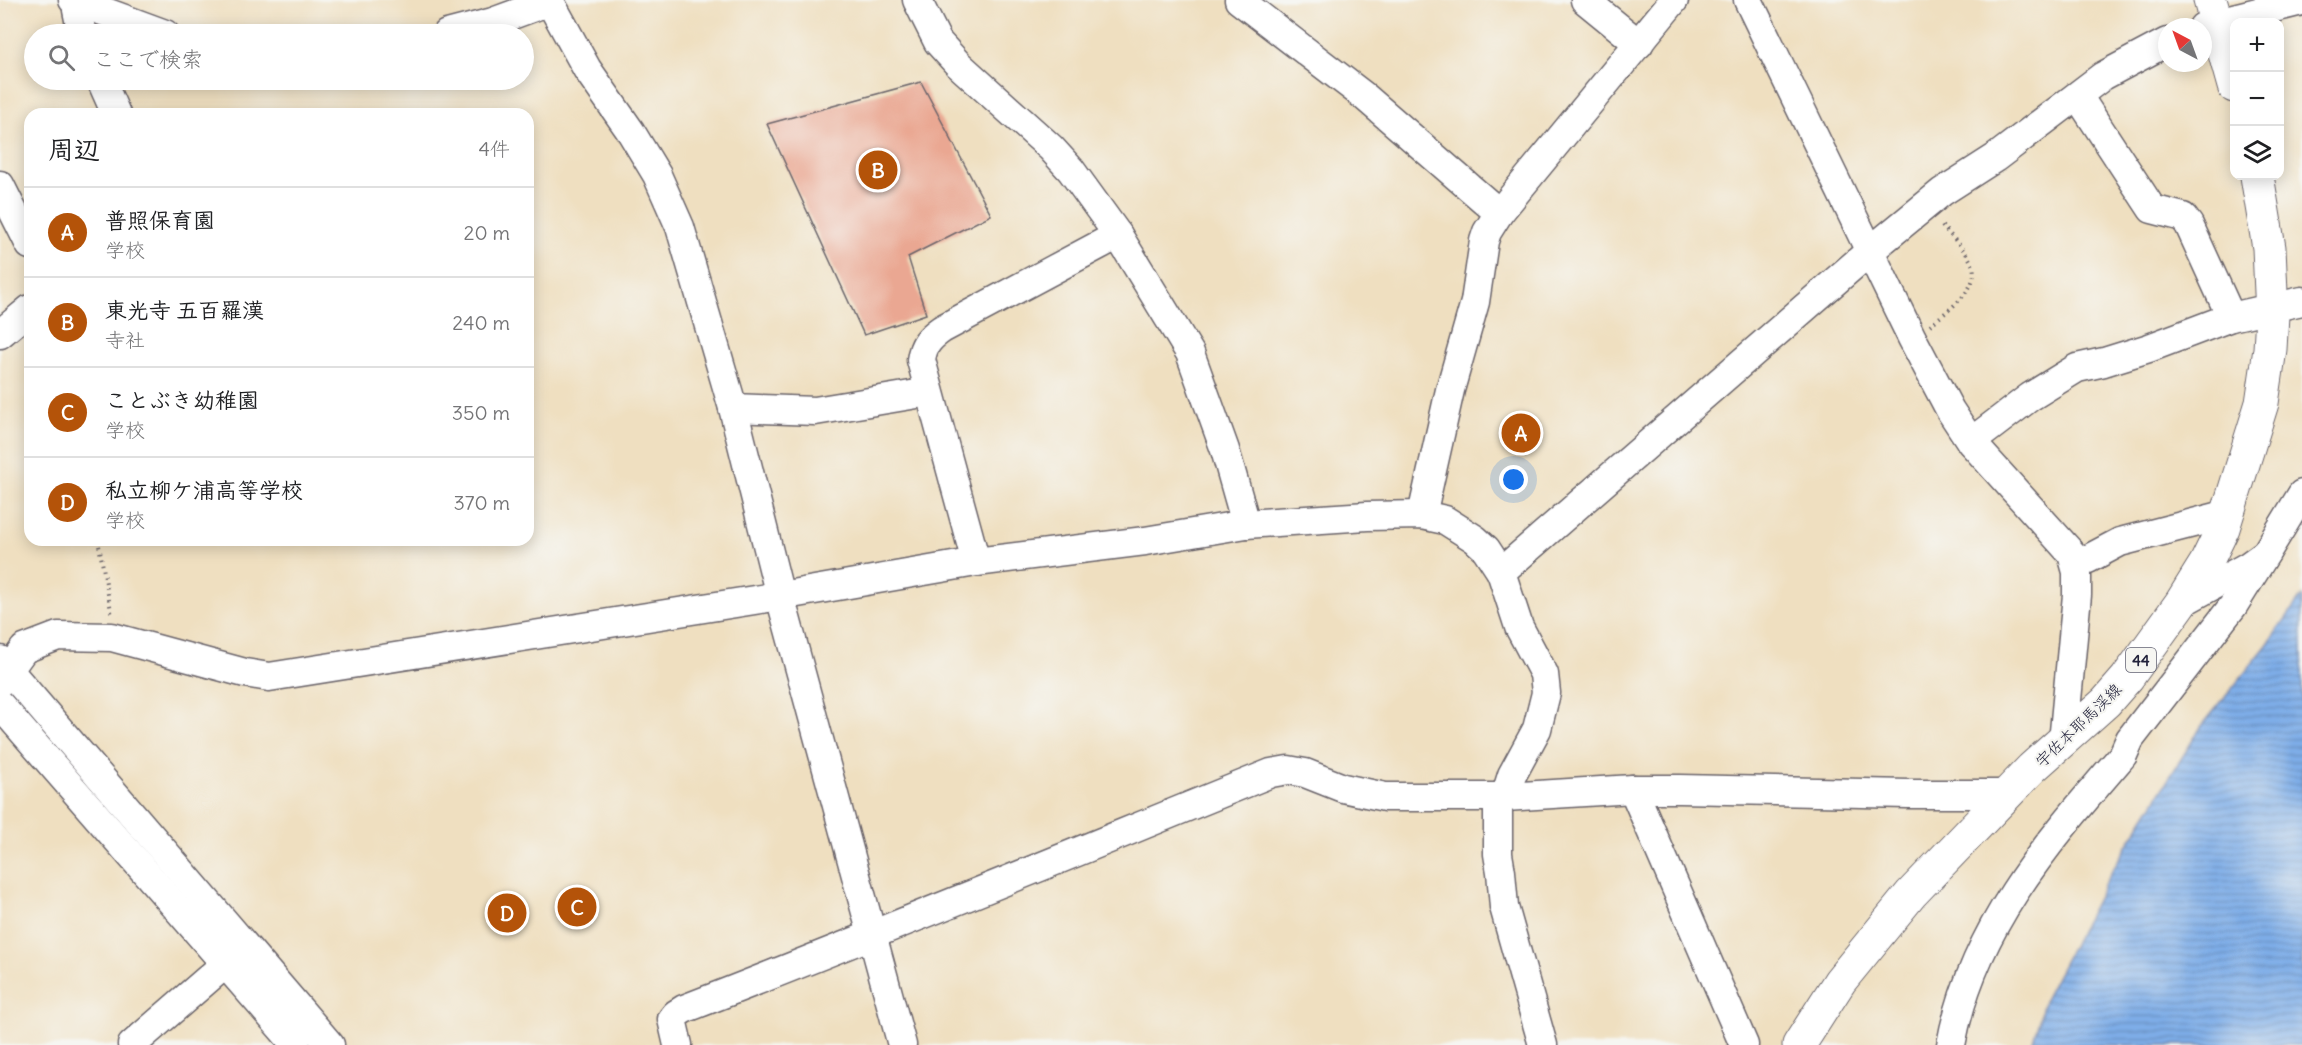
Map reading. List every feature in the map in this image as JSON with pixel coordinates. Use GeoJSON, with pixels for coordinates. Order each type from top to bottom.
{"type":"FeatureCollection","features":[{"type":"Feature","properties":{"kind":"main road"},"geometry":{"type":"LineString","coordinates":[[2210,16],[2230,72]]}},
{"type":"Feature","properties":{"kind":"main road","name":"宇佐本耶馬渓線"},"geometry":{"type":"LineString","coordinates":[[1799,1045],[1840,981],[1876,935],[1943,859],[2032,768],[2106,702],[2127,678],[2181,603],[2206,563],[2228,514],[2262,403],[2270,349],[2287,304],[2269,248],[2258,180]]}},
{"type":"Feature","properties":{"kind":"street"},"geometry":{"type":"LineString","coordinates":[[485,24],[540,5],[543,0]]}},
{"type":"Feature","properties":{"kind":"street"},"geometry":{"type":"LineString","coordinates":[[549,0],[587,69],[631,132],[657,175],[680,227],[733,408],[780,596],[902,1045]]}},
{"type":"Feature","properties":{"kind":"street"},"geometry":{"type":"LineString","coordinates":[[917,0],[925,18],[945,49],[989,93],[1051,147],[1071,170],[1118,235],[1190,353],[1225,450],[1246,524]]}},
{"type":"Feature","properties":{"kind":"street"},"geometry":{"type":"LineString","coordinates":[[1239,0],[1380,110],[1499,213]]}},
{"type":"Feature","properties":{"kind":"street"},"geometry":{"type":"LineString","coordinates":[[1585,0],[1639,44]]}},
{"type":"Feature","properties":{"kind":"street"},"geometry":{"type":"LineString","coordinates":[[1422,515],[1440,429],[1467,324],[1475,302],[1487,232],[1499,213],[1674,0]]}},
{"type":"Feature","properties":{"kind":"street"},"geometry":{"type":"LineString","coordinates":[[1748,0],[1810,123],[1912,338],[1950,410],[1971,442],[2067,547],[2075,562],[2077,595],[2063,741]]}},
{"type":"Feature","properties":{"kind":"street"},"geometry":{"type":"LineString","coordinates":[[80,24],[76,1],[138,24]]}},
{"type":"Feature","properties":{"kind":"street"},"geometry":{"type":"LineString","coordinates":[[2210,16],[2302,1]]}},
{"type":"Feature","properties":{"kind":"street"},"geometry":{"type":"LineString","coordinates":[[1501,572],[1870,251],[1925,206],[2124,64],[2158,47]]}},
{"type":"Feature","properties":{"kind":"street"},"geometry":{"type":"LineString","coordinates":[[105,90],[113,108]]}},
{"type":"Feature","properties":{"kind":"street"},"geometry":{"type":"LineString","coordinates":[[2078,96],[2152,209],[2183,218],[2189,225],[2231,317]]}},
{"type":"Feature","properties":{"kind":"street"},"geometry":{"type":"LineString","coordinates":[[0,185],[24,233]]}},
{"type":"Feature","properties":{"kind":"street"},"geometry":{"type":"LineString","coordinates":[[976,562],[921,360],[923,348],[931,337],[942,329],[1118,235]]}},
{"type":"Feature","properties":{"kind":"street"},"geometry":{"type":"LineString","coordinates":[[1971,442],[2030,397],[2077,368],[2149,348],[2231,317],[2287,304]]}},
{"type":"Feature","properties":{"kind":"street"},"geometry":{"type":"LineString","coordinates":[[0,334],[24,314]]}},
{"type":"Feature","properties":{"kind":"street"},"geometry":{"type":"LineString","coordinates":[[733,408],[814,411],[929,392]]}},
{"type":"Feature","properties":{"kind":"street"},"geometry":{"type":"LineString","coordinates":[[1951,1045],[1965,993],[1979,957],[1994,924],[2020,883],[2046,845],[2123,755],[2130,739],[2233,606],[2302,495]]}},
{"type":"Feature","properties":{"kind":"street"},"geometry":{"type":"LineString","coordinates":[[2075,562],[2088,559],[2120,542],[2228,514]]}},
{"type":"Feature","properties":{"kind":"street"},"geometry":{"type":"LineString","coordinates":[[296,1045],[236,955],[3,670],[24,649],[58,636],[112,637],[245,674],[269,677],[780,596],[976,562],[1145,541],[1246,524],[1367,516],[1422,515],[1445,520],[1474,538],[1486,549],[1501,572],[1518,627],[1540,664],[1546,683],[1546,693],[1537,729],[1502,797],[1498,854],[1502,872],[1504,907],[1543,1045]]}},
{"type":"Feature","properties":{"kind":"street"},"geometry":{"type":"LineString","coordinates":[[2181,603],[2248,566],[2266,553]]}},
{"type":"Feature","properties":{"kind":"street"},"geometry":{"type":"LineString","coordinates":[[0,705],[236,955],[330,1045]]}},
{"type":"Feature","properties":{"kind":"street"},"geometry":{"type":"LineString","coordinates":[[678,1045],[672,1018],[676,1014],[872,937],[936,908],[1271,773],[1288,770],[1305,773],[1343,788],[1385,797],[1502,797],[1633,789],[1919,795],[2007,794]]}},
{"type":"Feature","properties":{"kind":"street"},"geometry":{"type":"LineString","coordinates":[[1633,789],[1643,817],[1683,901],[1744,1045]]}},
{"type":"Feature","properties":{"kind":"street"},"geometry":{"type":"LineString","coordinates":[[132,1045],[236,955]]}},
{"type":"Feature","properties":{"kind":"path"},"geometry":{"type":"LineString","coordinates":[[1912,338],[1953,306],[1965,294],[1972,281],[1971,260],[1925,206]]}},
{"type":"Feature","properties":{"kind":"path"},"geometry":{"type":"LineString","coordinates":[[99,546],[110,601],[112,637]]}},
{"type":"Feature","properties":{"kind":"water"},"geometry":{"type":"Polygon","coordinates":[[[2302,596],[2302,1045],[2032,1045],[2045,998],[2112,870],[2201,727],[2267,645],[2302,596]]]}},
{"type":"Feature","properties":{"kind":"building"},"geometry":{"type":"Polygon","coordinates":[[[921,82],[991,215],[908,257],[926,314],[864,335],[767,124],[921,82]]]}},
{"type":"Feature","properties":{"kind":"place","name":"東光寺 五百羅漢"},"geometry":{"type":"Point","coordinates":[878,170]}},
{"type":"Feature","properties":{"kind":"place","name":"普照保育園"},"geometry":{"type":"Point","coordinates":[1521,433]}},
{"type":"Feature","properties":{"kind":"place","name":"ことぶき幼稚園"},"geometry":{"type":"Point","coordinates":[577,907]}},
{"type":"Feature","properties":{"kind":"place","name":"私立柳ケ浦高等学校"},"geometry":{"type":"Point","coordinates":[507,913]}}]}
